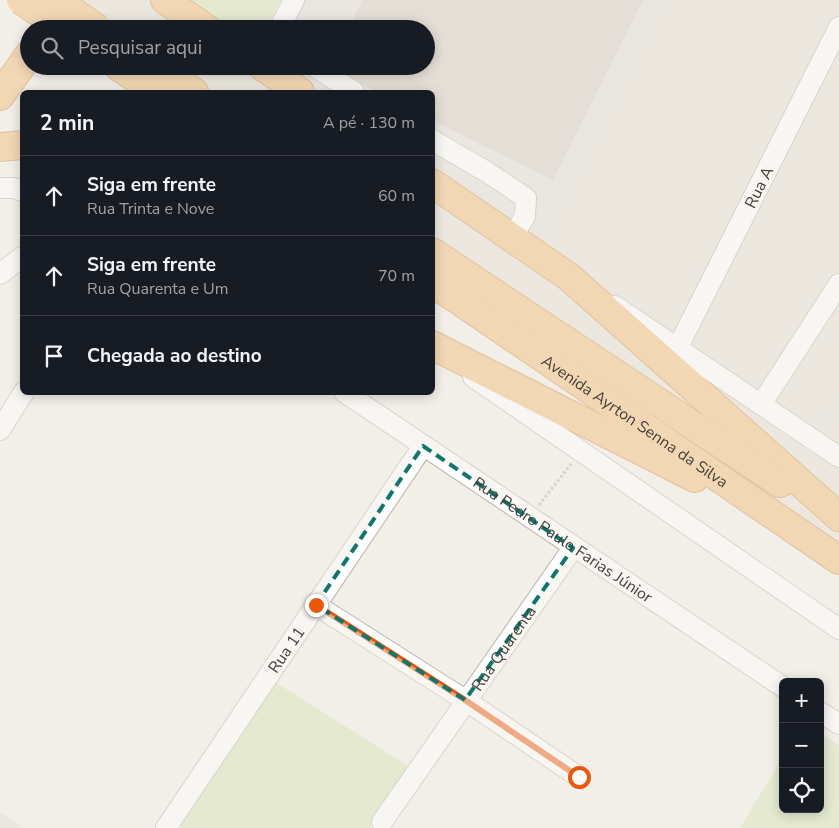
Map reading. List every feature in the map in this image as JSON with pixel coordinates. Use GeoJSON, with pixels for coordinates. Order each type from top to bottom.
{"type":"FeatureCollection","features":[{"type":"Feature","properties":{"kind":"highway"},"geometry":{"type":"LineString","coordinates":[[21,0],[50,20]]}},
{"type":"Feature","properties":{"kind":"highway"},"geometry":{"type":"LineString","coordinates":[[56,0],[85,20]]}},
{"type":"Feature","properties":{"kind":"highway"},"geometry":{"type":"LineString","coordinates":[[54,20],[68,0]]}},
{"type":"Feature","properties":{"kind":"highway"},"geometry":{"type":"LineString","coordinates":[[166,0],[194,20]]}},
{"type":"Feature","properties":{"kind":"highway"},"geometry":{"type":"LineString","coordinates":[[0,96],[20,68]]}},
{"type":"Feature","properties":{"kind":"highway"},"geometry":{"type":"LineString","coordinates":[[131,75],[153,90]]}},
{"type":"Feature","properties":{"kind":"highway"},"geometry":{"type":"LineString","coordinates":[[168,75],[191,90]]}},
{"type":"Feature","properties":{"kind":"highway"},"geometry":{"type":"LineString","coordinates":[[275,75],[297,90]]}},
{"type":"Feature","properties":{"kind":"highway"},"geometry":{"type":"LineString","coordinates":[[0,147],[20,145]]}},
{"type":"Feature","properties":{"kind":"highway"},"geometry":{"type":"LineString","coordinates":[[435,186],[568,277],[839,516]]}},
{"type":"Feature","properties":{"kind":"highway","name":"Avenida Ayrton Senna da Silva"},"geometry":{"type":"LineString","coordinates":[[435,254],[839,523]]}},
{"type":"Feature","properties":{"kind":"highway","name":"Avenida Ayrton Senna da Silva"},"geometry":{"type":"LineString","coordinates":[[435,284],[839,560]]}},
{"type":"Feature","properties":{"kind":"highway"},"geometry":{"type":"LineString","coordinates":[[435,347],[663,463],[777,518]]}},
{"type":"Feature","properties":{"kind":"street"},"geometry":{"type":"LineString","coordinates":[[284,20],[294,0]]}},
{"type":"Feature","properties":{"kind":"street","name":"Rua A"},"geometry":{"type":"LineString","coordinates":[[678,347],[839,27]]}},
{"type":"Feature","properties":{"kind":"street"},"geometry":{"type":"LineString","coordinates":[[328,75],[351,90]]}},
{"type":"Feature","properties":{"kind":"street"},"geometry":{"type":"LineString","coordinates":[[435,142],[487,172],[526,198],[525,216],[512,238]]}},
{"type":"Feature","properties":{"kind":"street"},"geometry":{"type":"LineString","coordinates":[[0,188],[14,188],[20,190]]}},
{"type":"Feature","properties":{"kind":"street"},"geometry":{"type":"LineString","coordinates":[[0,274],[20,259]]}},
{"type":"Feature","properties":{"kind":"street"},"geometry":{"type":"LineString","coordinates":[[568,277],[678,347],[839,457]]}},
{"type":"Feature","properties":{"kind":"street"},"geometry":{"type":"LineString","coordinates":[[762,403],[839,284]]}},
{"type":"Feature","properties":{"kind":"street"},"geometry":{"type":"LineString","coordinates":[[435,351],[839,629]]}},
{"type":"Feature","properties":{"kind":"street"},"geometry":{"type":"LineString","coordinates":[[0,430],[22,395]]}},
{"type":"Feature","properties":{"kind":"street","name":"Rua Pedro Paulo Farias Júnior"},"geometry":{"type":"LineString","coordinates":[[348,395],[573,548],[779,684]]}},
{"type":"Feature","properties":{"kind":"street","name":"Rua 11"},"geometry":{"type":"LineString","coordinates":[[166,828],[423,446]]}},
{"type":"Feature","properties":{"kind":"street","name":"Rua Quarenta"},"geometry":{"type":"LineString","coordinates":[[382,822],[465,700],[573,548]]}},
{"type":"Feature","properties":{"kind":"street"},"geometry":{"type":"LineString","coordinates":[[316,605],[465,700],[579,777]]}},
{"type":"Feature","properties":{"kind":"street"},"geometry":{"type":"LineString","coordinates":[[824,715],[839,724]]}},
{"type":"Feature","properties":{"kind":"path"},"geometry":{"type":"LineString","coordinates":[[529,518],[580,452]]}},
{"type":"Feature","properties":{"kind":"highlighted area"},"geometry":{"type":"Polygon","coordinates":[[[423,446],[573,548],[465,700],[316,605],[423,446]]]}},
{"type":"Feature","properties":{"kind":"shaded area"},"geometry":{"type":"Polygon","coordinates":[[[8,0],[839,0],[839,560],[435,287],[435,90],[143,90],[120,75],[435,75],[435,20],[38,20],[8,0]]]}},
{"type":"Feature","properties":{"kind":"shaded area"},"geometry":{"type":"Polygon","coordinates":[[[281,0],[665,0],[540,244],[435,171],[435,90],[317,90],[295,75],[435,75],[435,20],[270,20],[281,0]]]}},
{"type":"Feature","properties":{"kind":"shaded area"},"geometry":{"type":"Polygon","coordinates":[[[839,396],[839,422],[829,416],[839,396]]]}},
{"type":"Feature","properties":{"kind":"shaded area"},"geometry":{"type":"Polygon","coordinates":[[[0,812],[25,828],[0,828],[0,812]]]}},
{"type":"Feature","properties":{"kind":"green space"},"geometry":{"type":"Polygon","coordinates":[[[183,0],[281,0],[270,20],[213,20],[183,0]]]}},
{"type":"Feature","properties":{"kind":"green space"},"geometry":{"type":"Polygon","coordinates":[[[275,682],[408,766],[370,828],[177,828],[275,682]]]}},
{"type":"Feature","properties":{"kind":"green space"},"geometry":{"type":"Polygon","coordinates":[[[824,736],[839,745],[839,828],[740,828],[779,764],[779,813],[824,813],[824,736]]]}},
{"type":"Feature","properties":{"kind":"building"},"geometry":{"type":"Polygon","coordinates":[[[362,0],[643,0],[553,180],[435,121],[435,90],[373,90],[342,75],[435,75],[435,20],[352,20],[362,0]]]}},
{"type":"Feature","properties":{"kind":"route"},"geometry":{"type":"LineString","coordinates":[[316,605],[465,700],[579,777]]}}]}
